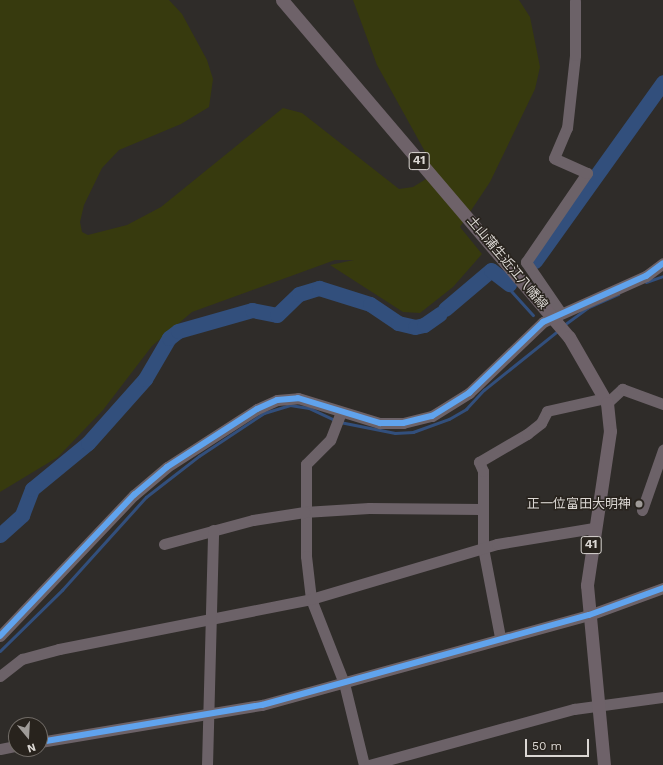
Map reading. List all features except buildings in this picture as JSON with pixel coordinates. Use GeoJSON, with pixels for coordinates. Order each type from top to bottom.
{"type":"FeatureCollection","features":[{"type":"Feature","properties":{"kind":"main road","name":"土山蒲生近江八幡線"},"geometry":{"type":"LineString","coordinates":[[282,0],[557,317],[606,400],[610,431],[588,566],[589,615],[604,765]]}},
{"type":"Feature","properties":{"kind":"street"},"geometry":{"type":"LineString","coordinates":[[557,317],[526,262],[587,174],[554,158],[567,128],[575,55],[574,2]]}},
{"type":"Feature","properties":{"kind":"street"},"geometry":{"type":"LineString","coordinates":[[0,636],[134,495],[167,467],[257,409],[277,400],[307,399],[340,414],[380,423],[403,423],[432,416],[469,393],[557,317],[646,276],[663,263]]}},
{"type":"Feature","properties":{"kind":"street"},"geometry":{"type":"LineString","coordinates":[[500,637],[483,548],[481,509],[483,471],[479,462],[527,434],[541,423],[547,410],[606,400],[622,389],[663,404]]}},
{"type":"Feature","properties":{"kind":"street"},"geometry":{"type":"LineString","coordinates":[[340,414],[334,426],[330,440],[306,464],[304,512],[311,599],[344,683],[364,765]]}},
{"type":"Feature","properties":{"kind":"street"},"geometry":{"type":"LineString","coordinates":[[642,510],[663,450]]}},
{"type":"Feature","properties":{"kind":"street"},"geometry":{"type":"LineString","coordinates":[[164,544],[213,530],[304,512],[369,508],[481,509]]}},
{"type":"Feature","properties":{"kind":"street"},"geometry":{"type":"LineString","coordinates":[[0,676],[22,659],[59,649],[213,620],[311,599],[483,548],[594,528]]}},
{"type":"Feature","properties":{"kind":"street"},"geometry":{"type":"LineString","coordinates":[[207,765],[213,620],[213,530]]}},
{"type":"Feature","properties":{"kind":"street"},"geometry":{"type":"LineString","coordinates":[[48,741],[262,705],[344,683],[500,637],[589,615],[663,588]]}},
{"type":"Feature","properties":{"kind":"street"},"geometry":{"type":"LineString","coordinates":[[369,765],[525,721],[599,704],[663,697]]}},
{"type":"Feature","properties":{"kind":"green space"},"geometry":{"type":"Polygon","coordinates":[[[0,0],[169,0],[182,14],[207,60],[213,79],[209,107],[181,124],[119,150],[102,168],[84,205],[80,222],[82,232],[88,235],[127,225],[161,207],[283,108],[302,113],[399,189],[413,187],[426,179],[431,171],[428,157],[377,65],[353,0],[519,0],[530,17],[540,67],[535,89],[490,182],[460,227],[482,254],[453,287],[420,313],[403,312],[330,265],[354,260],[335,260],[192,312],[152,346],[103,410],[58,457],[0,492],[0,0]]]}},
{"type":"Feature","properties":{"kind":"waterway"},"geometry":{"type":"LineString","coordinates":[[535,261],[663,82]]}},
{"type":"Feature","properties":{"kind":"waterway"},"geometry":{"type":"LineString","coordinates":[[445,309],[491,270],[509,284]]}},
{"type":"Feature","properties":{"kind":"waterway"},"geometry":{"type":"LineString","coordinates":[[646,282],[663,276]]}},
{"type":"Feature","properties":{"kind":"waterway"},"geometry":{"type":"LineString","coordinates":[[507,286],[533,315]]}},
{"type":"Feature","properties":{"kind":"waterway"},"geometry":{"type":"LineString","coordinates":[[0,535],[22,515],[32,489],[88,443],[145,379],[169,338],[178,331],[252,310],[277,315],[299,294],[319,288],[370,304],[398,323],[415,327],[424,325],[440,314]]}},
{"type":"Feature","properties":{"kind":"waterway"},"geometry":{"type":"LineString","coordinates":[[564,325],[587,308],[618,294]]}},
{"type":"Feature","properties":{"kind":"waterway"},"geometry":{"type":"LineString","coordinates":[[340,422],[395,433],[413,432],[449,419],[466,409],[484,390],[559,330]]}},
{"type":"Feature","properties":{"kind":"waterway"},"geometry":{"type":"LineString","coordinates":[[0,651],[62,590],[146,497],[199,456],[264,413],[290,405],[309,408],[335,420]]}},
{"type":"Feature","properties":{"kind":"cycle path"},"geometry":{"type":"LineString","coordinates":[[0,636],[134,495],[167,467],[257,409],[277,400],[298,398],[380,423],[403,423],[432,416],[469,393],[543,322],[646,276],[663,263]]}},
{"type":"Feature","properties":{"kind":"cycle path"},"geometry":{"type":"LineString","coordinates":[[48,741],[262,705],[589,615],[663,588]]}},
{"type":"Feature","properties":{"kind":"place","name":"正一位富田大明神"},"geometry":{"type":"Point","coordinates":[639,504]}}]}
